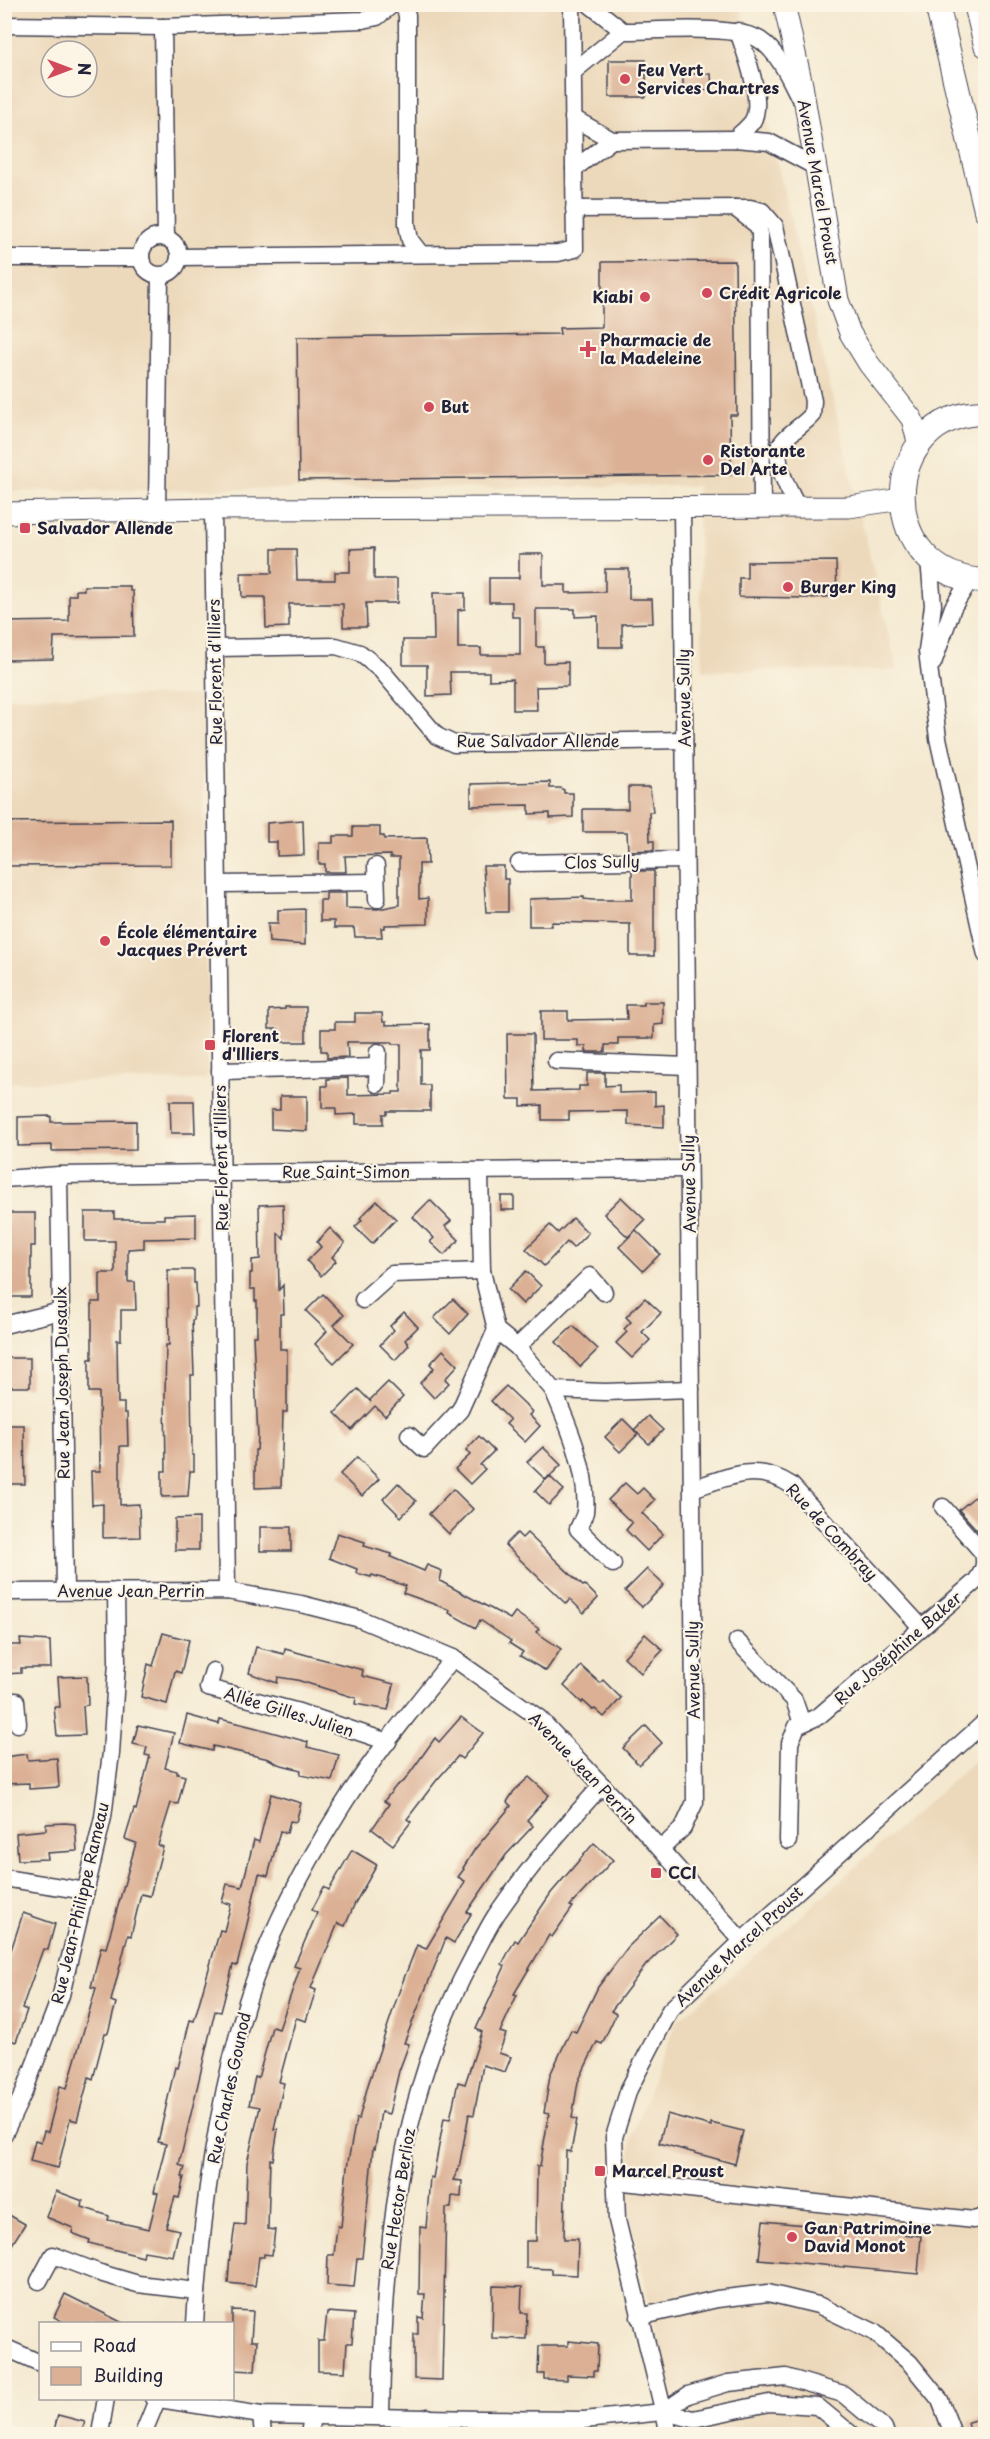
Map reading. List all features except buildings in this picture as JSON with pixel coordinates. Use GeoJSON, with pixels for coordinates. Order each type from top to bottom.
{"type":"FeatureCollection","features":[{"type":"Feature","properties":{"kind":"main road"},"geometry":{"type":"LineString","coordinates":[[937,4],[986,210]]}},
{"type":"Feature","properties":{"kind":"main road"},"geometry":{"type":"LineString","coordinates":[[976,4],[986,45]]}},
{"type":"Feature","properties":{"kind":"main road"},"geometry":{"type":"LineString","coordinates":[[978,580],[947,572],[929,559],[914,542],[905,522],[901,499],[903,480],[909,461],[919,445],[947,422],[964,415],[985,411]]}},
{"type":"Feature","properties":{"kind":"street"},"geometry":{"type":"LineString","coordinates":[[4,25],[163,27],[363,20],[376,17],[393,4]]}},
{"type":"Feature","properties":{"kind":"street"},"geometry":{"type":"LineString","coordinates":[[403,4],[407,15],[407,224],[410,240],[420,253]]}},
{"type":"Feature","properties":{"kind":"street"},"geometry":{"type":"LineString","coordinates":[[180,257],[558,253],[575,249],[572,4]]}},
{"type":"Feature","properties":{"kind":"street"},"geometry":{"type":"LineString","coordinates":[[589,4],[623,31],[738,31],[761,40],[785,69],[806,113]]}},
{"type":"Feature","properties":{"kind":"street","name":"Avenue Marcel Proust"},"geometry":{"type":"LineString","coordinates":[[784,4],[816,167],[838,300],[850,333],[869,364],[912,419],[919,445]]}},
{"type":"Feature","properties":{"kind":"street"},"geometry":{"type":"LineString","coordinates":[[163,27],[165,238]]}},
{"type":"Feature","properties":{"kind":"street"},"geometry":{"type":"LineString","coordinates":[[573,72],[623,31]]}},
{"type":"Feature","properties":{"kind":"street"},"geometry":{"type":"LineString","coordinates":[[735,139],[753,121],[756,104],[753,81],[738,31]]}},
{"type":"Feature","properties":{"kind":"street"},"geometry":{"type":"LineString","coordinates":[[573,118],[612,140],[735,139],[769,142],[816,167]]}},
{"type":"Feature","properties":{"kind":"street"},"geometry":{"type":"LineString","coordinates":[[574,169],[612,140]]}},
{"type":"Feature","properties":{"kind":"street"},"geometry":{"type":"LineString","coordinates":[[574,210],[735,208],[762,211],[776,226],[813,401],[813,415],[782,441],[778,458],[787,487],[797,506]]}},
{"type":"Feature","properties":{"kind":"street"},"geometry":{"type":"LineString","coordinates":[[735,208],[758,226],[760,234],[762,507]]}},
{"type":"Feature","properties":{"kind":"street"},"geometry":{"type":"LineString","coordinates":[[153,238],[165,238],[176,245],[180,257],[174,270],[160,276],[145,269],[141,252],[148,241],[153,238]]}},
{"type":"Feature","properties":{"kind":"street"},"geometry":{"type":"LineString","coordinates":[[4,258],[141,258]]}},
{"type":"Feature","properties":{"kind":"street"},"geometry":{"type":"LineString","coordinates":[[157,510],[160,276]]}},
{"type":"Feature","properties":{"kind":"street"},"geometry":{"type":"LineString","coordinates":[[4,513],[213,508],[849,507],[901,499]]}},
{"type":"Feature","properties":{"kind":"street","name":"Avenue Sully"},"geometry":{"type":"LineString","coordinates":[[661,1849],[683,1828],[695,1802],[682,507]]}},
{"type":"Feature","properties":{"kind":"street","name":"Rue Florent d'Illiers"},"geometry":{"type":"LineString","coordinates":[[213,508],[227,1591]]}},
{"type":"Feature","properties":{"kind":"street"},"geometry":{"type":"LineString","coordinates":[[929,559],[933,605],[927,651],[938,738],[986,955]]}},
{"type":"Feature","properties":{"kind":"street"},"geometry":{"type":"LineString","coordinates":[[931,669],[953,608],[978,580]]}},
{"type":"Feature","properties":{"kind":"street","name":"Rue Salvador Allende"},"geometry":{"type":"LineString","coordinates":[[215,648],[336,646],[360,652],[381,670],[437,736],[454,744],[684,740]]}},
{"type":"Feature","properties":{"kind":"street","name":"Clos Sully"},"geometry":{"type":"LineString","coordinates":[[519,863],[685,860]]}},
{"type":"Feature","properties":{"kind":"street"},"geometry":{"type":"LineString","coordinates":[[218,884],[376,882]]}},
{"type":"Feature","properties":{"kind":"street"},"geometry":{"type":"LineString","coordinates":[[220,1071],[378,1060],[376,1084]]}},
{"type":"Feature","properties":{"kind":"street"},"geometry":{"type":"LineString","coordinates":[[556,1061],[687,1066]]}},
{"type":"Feature","properties":{"kind":"street","name":"Rue Saint-Simon"},"geometry":{"type":"LineString","coordinates":[[4,1179],[59,1175],[688,1169]]}},
{"type":"Feature","properties":{"kind":"street"},"geometry":{"type":"LineString","coordinates":[[409,1435],[424,1449],[460,1410],[496,1330],[482,1270],[480,1171]]}},
{"type":"Feature","properties":{"kind":"street","name":"Rue Jean Joseph Dusaulx"},"geometry":{"type":"LineString","coordinates":[[59,1175],[65,1591]]}},
{"type":"Feature","properties":{"kind":"street"},"geometry":{"type":"LineString","coordinates":[[363,1300],[392,1274],[482,1270]]}},
{"type":"Feature","properties":{"kind":"street"},"geometry":{"type":"LineString","coordinates":[[517,1347],[590,1276],[604,1292]]}},
{"type":"Feature","properties":{"kind":"street"},"geometry":{"type":"LineString","coordinates":[[4,1324],[61,1311]]}},
{"type":"Feature","properties":{"kind":"street"},"geometry":{"type":"LineString","coordinates":[[496,1330],[517,1347],[553,1389],[572,1432],[582,1475],[585,1513],[578,1529],[613,1564]]}},
{"type":"Feature","properties":{"kind":"street"},"geometry":{"type":"LineString","coordinates":[[553,1389],[605,1392],[691,1389]]}},
{"type":"Feature","properties":{"kind":"street","name":"Rue de Combray"},"geometry":{"type":"LineString","coordinates":[[692,1489],[742,1472],[760,1472],[777,1476],[790,1485],[921,1627]]}},
{"type":"Feature","properties":{"kind":"street","name":"Rue Joséphine Baker"},"geometry":{"type":"LineString","coordinates":[[802,1723],[819,1716],[976,1581],[983,1571],[985,1561],[983,1553],[944,1507]]}},
{"type":"Feature","properties":{"kind":"street","name":"Rue Jean-Philippe Rameau"},"geometry":{"type":"LineString","coordinates":[[4,2134],[24,2092],[61,1995],[103,1817],[111,1753],[117,1662],[116,1591]]}},
{"type":"Feature","properties":{"kind":"street","name":"Avenue Jean Perrin"},"geometry":{"type":"LineString","coordinates":[[4,1592],[227,1591],[301,1604],[360,1619],[453,1658],[539,1718],[661,1849],[742,1941]]}},
{"type":"Feature","properties":{"kind":"street"},"geometry":{"type":"LineString","coordinates":[[737,1641],[794,1700],[802,1723],[796,1726],[790,1743],[788,1841]]}},
{"type":"Feature","properties":{"kind":"street","name":"Rue Charles Gounod"},"geometry":{"type":"LineString","coordinates":[[195,2322],[203,2222],[229,2073],[248,2001],[274,1934],[305,1868],[340,1809],[453,1658]]}},
{"type":"Feature","properties":{"kind":"street","name":"Allée Gilles Julien"},"geometry":{"type":"LineString","coordinates":[[213,1671],[208,1688],[299,1712],[388,1742]]}},
{"type":"Feature","properties":{"kind":"street"},"geometry":{"type":"LineString","coordinates":[[4,1702],[16,1701],[18,1724]]}},
{"type":"Feature","properties":{"kind":"street","name":"Avenue Marcel Proust"},"geometry":{"type":"LineString","coordinates":[[667,2434],[617,2220],[614,2137],[629,2090],[670,2010],[742,1941],[986,1721]]}},
{"type":"Feature","properties":{"kind":"street","name":"Rue Hector Berlioz"},"geometry":{"type":"LineString","coordinates":[[381,2417],[383,2316],[389,2244],[410,2120],[430,2052],[458,1985],[495,1917],[540,1854],[602,1785]]}},
{"type":"Feature","properties":{"kind":"street"},"geometry":{"type":"LineString","coordinates":[[4,1878],[86,1891]]}},
{"type":"Feature","properties":{"kind":"street"},"geometry":{"type":"LineString","coordinates":[[615,2181],[974,2220],[986,2216]]}},
{"type":"Feature","properties":{"kind":"street"},"geometry":{"type":"LineString","coordinates":[[39,2281],[53,2256],[138,2284],[197,2291]]}},
{"type":"Feature","properties":{"kind":"street"},"geometry":{"type":"LineString","coordinates":[[639,2317],[717,2299],[768,2293],[818,2305],[874,2332],[910,2363],[940,2400],[953,2434]]}},
{"type":"Feature","properties":{"kind":"street"},"geometry":{"type":"LineString","coordinates":[[4,2347],[39,2363]]}},
{"type":"Feature","properties":{"kind":"street"},"geometry":{"type":"LineString","coordinates":[[663,2412],[688,2395],[728,2383],[786,2377],[843,2394],[884,2428],[886,2434]]}},
{"type":"Feature","properties":{"kind":"street"},"geometry":{"type":"LineString","coordinates":[[100,2434],[106,2400]]}},
{"type":"Feature","properties":{"kind":"street"},"geometry":{"type":"LineString","coordinates":[[143,2434],[155,2400]]}},
{"type":"Feature","properties":{"kind":"street"},"geometry":{"type":"LineString","coordinates":[[167,2400],[261,2415],[428,2417],[481,2427],[663,2412],[693,2418],[769,2403],[817,2406],[850,2434]]}},
{"type":"Feature","properties":{"kind":"street"},"geometry":{"type":"LineString","coordinates":[[261,2415],[263,2434]]}},
{"type":"Feature","properties":{"kind":"street"},"geometry":{"type":"LineString","coordinates":[[309,2434],[312,2417]]}},
{"type":"Feature","properties":{"kind":"street"},"geometry":{"type":"LineString","coordinates":[[428,2417],[430,2434]]}},
{"type":"Feature","properties":{"kind":"shaded area"},"geometry":{"type":"Polygon","coordinates":[[[4,5],[740,5],[897,670],[703,671],[697,486],[5,491],[4,5]]]}},
{"type":"Feature","properties":{"kind":"shaded area","name":"École élémentaire Jacques Prévert"},"geometry":{"type":"Polygon","coordinates":[[[203,695],[207,1080],[5,1082],[4,697],[203,695]]]}},
{"type":"Feature","properties":{"kind":"shaded area"},"geometry":{"type":"Polygon","coordinates":[[[985,1751],[985,2434],[677,2434],[626,2195],[632,2134],[677,2021],[775,1939],[985,1751]]]}},
{"type":"Feature","properties":{"kind":"place","name":"Feu Vert Services Chartres"},"geometry":{"type":"Point","coordinates":[625,79]}},
{"type":"Feature","properties":{"kind":"place","name":"Crédit Agricole"},"geometry":{"type":"Point","coordinates":[707,293]}},
{"type":"Feature","properties":{"kind":"place","name":"Kiabi"},"geometry":{"type":"Point","coordinates":[645,297]}},
{"type":"Feature","properties":{"kind":"place","name":"Pharmacie de la Madeleine"},"geometry":{"type":"Point","coordinates":[588,349]}},
{"type":"Feature","properties":{"kind":"place","name":"But"},"geometry":{"type":"Point","coordinates":[429,407]}},
{"type":"Feature","properties":{"kind":"place","name":"Ristorante Del Arte"},"geometry":{"type":"Point","coordinates":[708,460]}},
{"type":"Feature","properties":{"kind":"place","name":"Salvador Allende"},"geometry":{"type":"Point","coordinates":[25,528]}},
{"type":"Feature","properties":{"kind":"place","name":"Burger King"},"geometry":{"type":"Point","coordinates":[788,587]}},
{"type":"Feature","properties":{"kind":"place","name":"École élémentaire Jacques Prévert"},"geometry":{"type":"Point","coordinates":[105,941]}},
{"type":"Feature","properties":{"kind":"place","name":"Florent d'Illiers"},"geometry":{"type":"Point","coordinates":[210,1045]}},
{"type":"Feature","properties":{"kind":"place","name":"CCI"},"geometry":{"type":"Point","coordinates":[656,1873]}},
{"type":"Feature","properties":{"kind":"place","name":"Marcel Proust"},"geometry":{"type":"Point","coordinates":[600,2171]}},
{"type":"Feature","properties":{"kind":"place","name":"Gan Patrimoine David Monot"},"geometry":{"type":"Point","coordinates":[792,2237]}}]}
